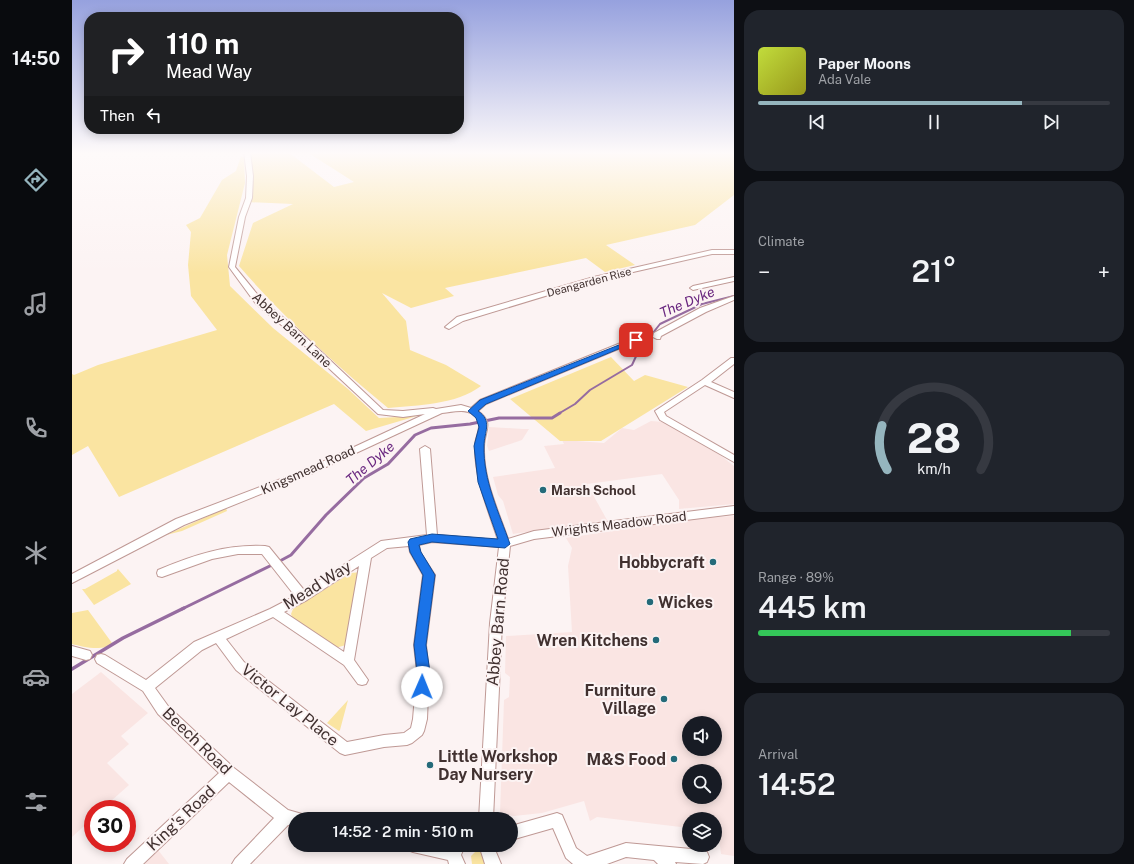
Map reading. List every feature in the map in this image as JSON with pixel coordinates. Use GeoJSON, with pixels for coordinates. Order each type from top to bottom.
{"type":"FeatureCollection","features":[{"type":"Feature","properties":{"kind":"street","name":"Abbey Barn Lane"},"geometry":{"type":"LineString","coordinates":[[249,192],[249,198],[242,217],[232,267],[259,302],[294,331],[381,412],[403,414],[440,411]]}},
{"type":"Feature","properties":{"kind":"street","name":"Deangarden Rise"},"geometry":{"type":"LineString","coordinates":[[449,327],[457,317],[596,278],[712,252],[734,252]]}},
{"type":"Feature","properties":{"kind":"street"},"geometry":{"type":"LineString","coordinates":[[693,288],[734,279]]}},
{"type":"Feature","properties":{"kind":"street"},"geometry":{"type":"LineString","coordinates":[[657,337],[658,335],[698,313],[733,299]]}},
{"type":"Feature","properties":{"kind":"street"},"geometry":{"type":"LineString","coordinates":[[479,418],[483,402],[636,340]]}},
{"type":"Feature","properties":{"kind":"street"},"geometry":{"type":"LineString","coordinates":[[734,360],[705,382],[659,411],[664,418],[734,459]]}},
{"type":"Feature","properties":{"kind":"street"},"geometry":{"type":"LineString","coordinates":[[705,382],[734,395]]}},
{"type":"Feature","properties":{"kind":"street","name":"Kingsmead Road"},"geometry":{"type":"LineString","coordinates":[[72,579],[180,522],[310,471],[440,411],[461,408],[479,418]]}},
{"type":"Feature","properties":{"kind":"street","name":"Abbey Barn Road"},"geometry":{"type":"LineString","coordinates":[[479,418],[479,446],[483,482],[505,544],[496,623],[486,812]]}},
{"type":"Feature","properties":{"kind":"street"},"geometry":{"type":"LineString","coordinates":[[425,448],[432,538]]}},
{"type":"Feature","properties":{"kind":"street","name":"Wrights Meadow Road"},"geometry":{"type":"LineString","coordinates":[[505,544],[534,535],[734,510]]}},
{"type":"Feature","properties":{"kind":"street","name":"Mead Way"},"geometry":{"type":"LineString","coordinates":[[147,687],[198,646],[274,612],[303,597],[385,544],[413,542],[432,538],[505,544]]}},
{"type":"Feature","properties":{"kind":"street","name":"Victor Lay Place"},"geometry":{"type":"LineString","coordinates":[[218,637],[240,666],[345,749],[384,741],[407,739],[417,731],[420,719],[423,672],[420,645],[429,575],[415,552],[413,542]]}},
{"type":"Feature","properties":{"kind":"street"},"geometry":{"type":"LineString","coordinates":[[162,573],[190,560],[248,548],[265,550],[303,597]]}},
{"type":"Feature","properties":{"kind":"street"},"geometry":{"type":"LineString","coordinates":[[348,661],[366,555]]}},
{"type":"Feature","properties":{"kind":"street"},"geometry":{"type":"LineString","coordinates":[[274,612],[348,661],[362,680]]}},
{"type":"Feature","properties":{"kind":"street"},"geometry":{"type":"LineString","coordinates":[[72,651],[86,655]]}},
{"type":"Feature","properties":{"kind":"street","name":"Beech Road"},"geometry":{"type":"LineString","coordinates":[[101,660],[147,687],[163,710],[229,773],[288,816]]}},
{"type":"Feature","properties":{"kind":"street","name":"King's Road"},"geometry":{"type":"LineString","coordinates":[[132,864],[229,773]]}},
{"type":"Feature","properties":{"kind":"street"},"geometry":{"type":"LineString","coordinates":[[518,831],[557,820],[571,853],[585,864],[626,850],[663,859],[702,857]]}},
{"type":"Feature","properties":{"kind":"street"},"geometry":{"type":"LineString","coordinates":[[240,864],[288,821]]}},
{"type":"Feature","properties":{"kind":"street"},"geometry":{"type":"LineString","coordinates":[[489,852],[493,864]]}},
{"type":"Feature","properties":{"kind":"shaded area"},"geometry":{"type":"Polygon","coordinates":[[[215,192],[243,192],[227,255],[230,286],[273,328],[348,389],[379,418],[417,416],[366,431],[334,404],[119,497],[88,446],[72,455],[72,374],[74,375],[98,365],[217,330],[191,296],[188,265],[191,232],[186,225],[200,218],[215,192]]]}},
{"type":"Feature","properties":{"kind":"shaded area"},"geometry":{"type":"Polygon","coordinates":[[[247,192],[734,192],[734,195],[695,225],[606,245],[635,265],[605,272],[586,258],[445,288],[454,296],[411,308],[382,293],[406,321],[410,350],[446,365],[481,386],[460,397],[448,401],[388,408],[310,340],[239,266],[253,223],[293,204],[246,202],[247,192]]]}},
{"type":"Feature","properties":{"kind":"shaded area"},"geometry":{"type":"Polygon","coordinates":[[[611,357],[634,381],[645,375],[688,387],[601,441],[560,441],[510,399],[611,357]]]}},
{"type":"Feature","properties":{"kind":"shaded area"},"geometry":{"type":"Polygon","coordinates":[[[651,421],[664,422],[720,455],[734,466],[734,504],[679,509],[679,500],[662,474],[587,484],[607,520],[513,534],[503,501],[498,495],[493,477],[555,468],[544,446],[564,444],[562,440],[604,443],[622,428],[634,430],[651,421]]]}},
{"type":"Feature","properties":{"kind":"shaded area"},"geometry":{"type":"Polygon","coordinates":[[[489,427],[529,429],[522,440],[489,451],[487,446],[489,427]]]}},
{"type":"Feature","properties":{"kind":"shaded area"},"geometry":{"type":"Polygon","coordinates":[[[226,508],[227,511],[182,531],[166,535],[226,508]]]}},
{"type":"Feature","properties":{"kind":"shaded area"},"geometry":{"type":"Polygon","coordinates":[[[734,516],[734,856],[721,854],[722,812],[682,812],[682,827],[597,817],[590,821],[584,801],[542,813],[518,816],[518,812],[500,812],[504,700],[509,697],[510,677],[505,673],[506,636],[572,632],[568,566],[572,548],[566,538],[698,518],[734,516]]]}},
{"type":"Feature","properties":{"kind":"shaded area"},"geometry":{"type":"Polygon","coordinates":[[[118,569],[131,584],[94,605],[82,589],[85,589],[118,569]]]}},
{"type":"Feature","properties":{"kind":"shaded area"},"geometry":{"type":"Polygon","coordinates":[[[362,572],[346,645],[335,648],[293,619],[291,614],[293,609],[351,573],[362,572]]]}},
{"type":"Feature","properties":{"kind":"shaded area"},"geometry":{"type":"Polygon","coordinates":[[[88,610],[112,643],[108,646],[93,648],[72,644],[72,613],[88,610]]]}},
{"type":"Feature","properties":{"kind":"shaded area"},"geometry":{"type":"Polygon","coordinates":[[[101,672],[148,713],[121,736],[129,744],[107,763],[129,785],[112,800],[84,800],[84,826],[72,837],[72,694],[101,672]]]}},
{"type":"Feature","properties":{"kind":"shaded area"},"geometry":{"type":"Polygon","coordinates":[[[348,700],[340,730],[339,731],[327,723],[348,700]]]}},
{"type":"Feature","properties":{"kind":"shaded area"},"geometry":{"type":"Polygon","coordinates":[[[158,850],[169,864],[144,864],[158,850]]]}},
{"type":"Feature","properties":{"kind":"shaded area"},"geometry":{"type":"Polygon","coordinates":[[[475,852],[481,852],[486,864],[472,864],[471,856],[475,852]]]}},
{"type":"Feature","properties":{"kind":"waterway","name":"The Dyke"},"geometry":{"type":"LineString","coordinates":[[558,414],[575,404],[590,390],[632,365],[638,352],[660,324],[702,304],[734,296]]}},
{"type":"Feature","properties":{"kind":"waterway","name":"The Dyke"},"geometry":{"type":"LineString","coordinates":[[278,562],[291,555],[326,515],[364,478],[388,464],[415,435],[431,428],[470,424],[499,418],[552,418],[560,413]]}},
{"type":"Feature","properties":{"kind":"waterway","name":"The Dyke"},"geometry":{"type":"LineString","coordinates":[[182,609],[274,564]]}},
{"type":"Feature","properties":{"kind":"waterway","name":"The Dyke"},"geometry":{"type":"LineString","coordinates":[[72,669],[123,638],[184,608]]}},
{"type":"Feature","properties":{"kind":"place","name":"Marsh School"},"geometry":{"type":"Point","coordinates":[543,490]}},
{"type":"Feature","properties":{"kind":"place","name":"Hobbycraft"},"geometry":{"type":"Point","coordinates":[713,562]}},
{"type":"Feature","properties":{"kind":"place","name":"Wickes"},"geometry":{"type":"Point","coordinates":[650,602]}},
{"type":"Feature","properties":{"kind":"place","name":"Wren Kitchens"},"geometry":{"type":"Point","coordinates":[656,640]}},
{"type":"Feature","properties":{"kind":"place","name":"Furniture Village"},"geometry":{"type":"Point","coordinates":[664,699]}},
{"type":"Feature","properties":{"kind":"place","name":"M&S Food"},"geometry":{"type":"Point","coordinates":[674,759]}},
{"type":"Feature","properties":{"kind":"place","name":"Little Workshop Day Nursery"},"geometry":{"type":"Point","coordinates":[430,765]}},
{"type":"Feature","properties":{"kind":"route"},"geometry":{"type":"LineString","coordinates":[[422,687],[423,672],[420,645],[428,594],[429,575],[415,552],[413,542],[432,538],[471,540],[505,544],[483,482],[479,446],[484,427],[480,416],[473,411],[483,402],[636,340]]}}]}
